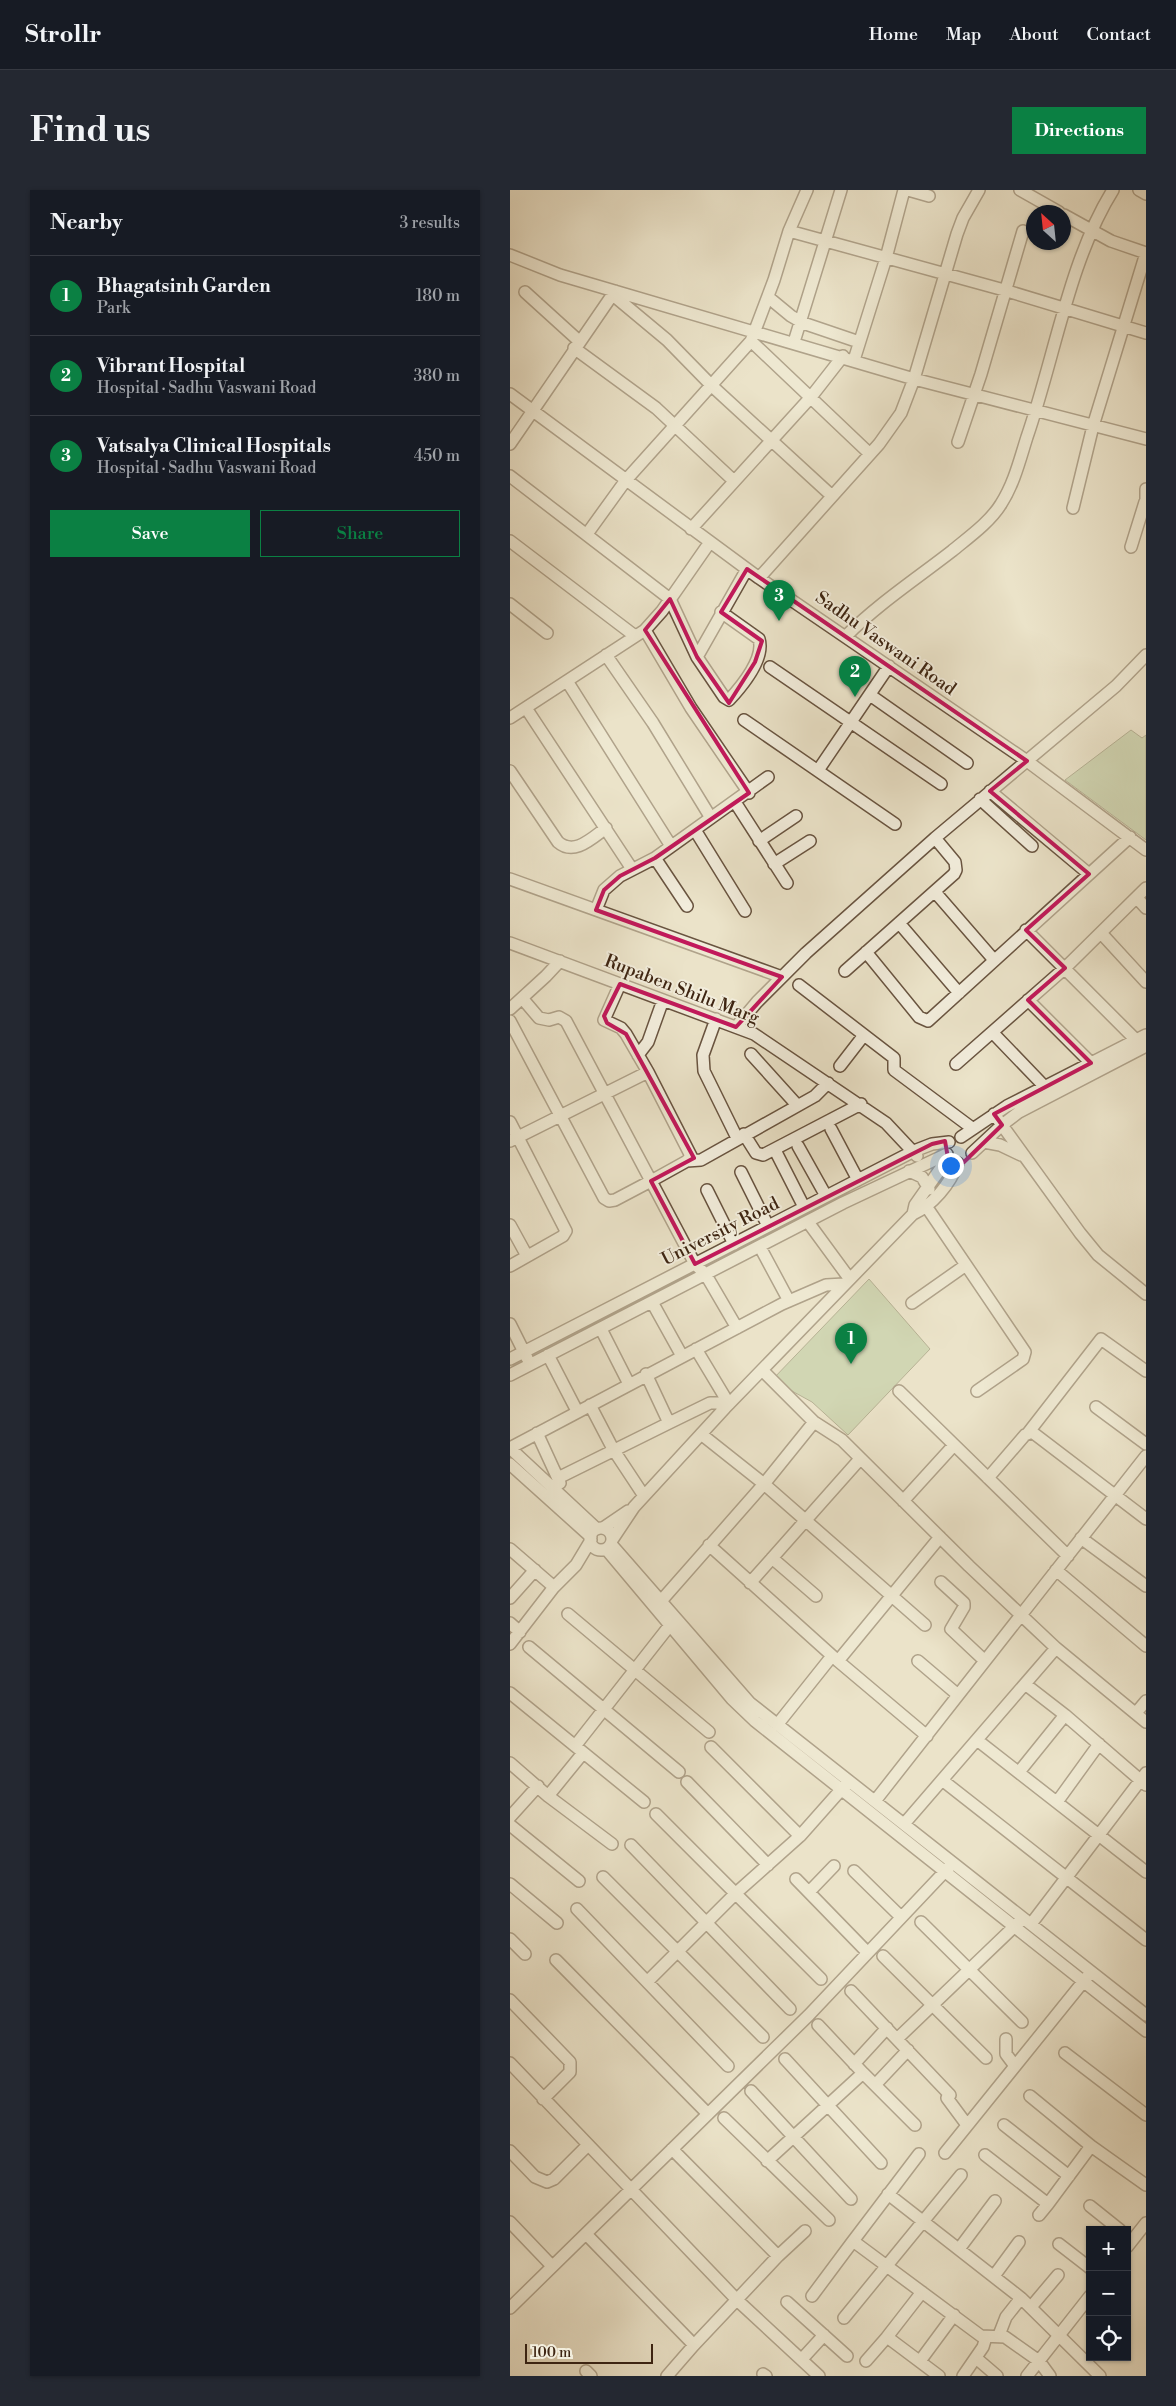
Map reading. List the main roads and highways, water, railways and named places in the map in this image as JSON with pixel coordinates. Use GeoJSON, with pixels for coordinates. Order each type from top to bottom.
{"type":"FeatureCollection","features":[{"type":"Feature","properties":{"kind":"place","name":"Vatsalya Clinical Hospitals"},"geometry":{"type":"Point","coordinates":[779,621]}},
{"type":"Feature","properties":{"kind":"place","name":"Vibrant Hospital"},"geometry":{"type":"Point","coordinates":[855,697]}},
{"type":"Feature","properties":{"kind":"place","name":"Bhagatsinh Garden"},"geometry":{"type":"Point","coordinates":[851,1364]}}]}
